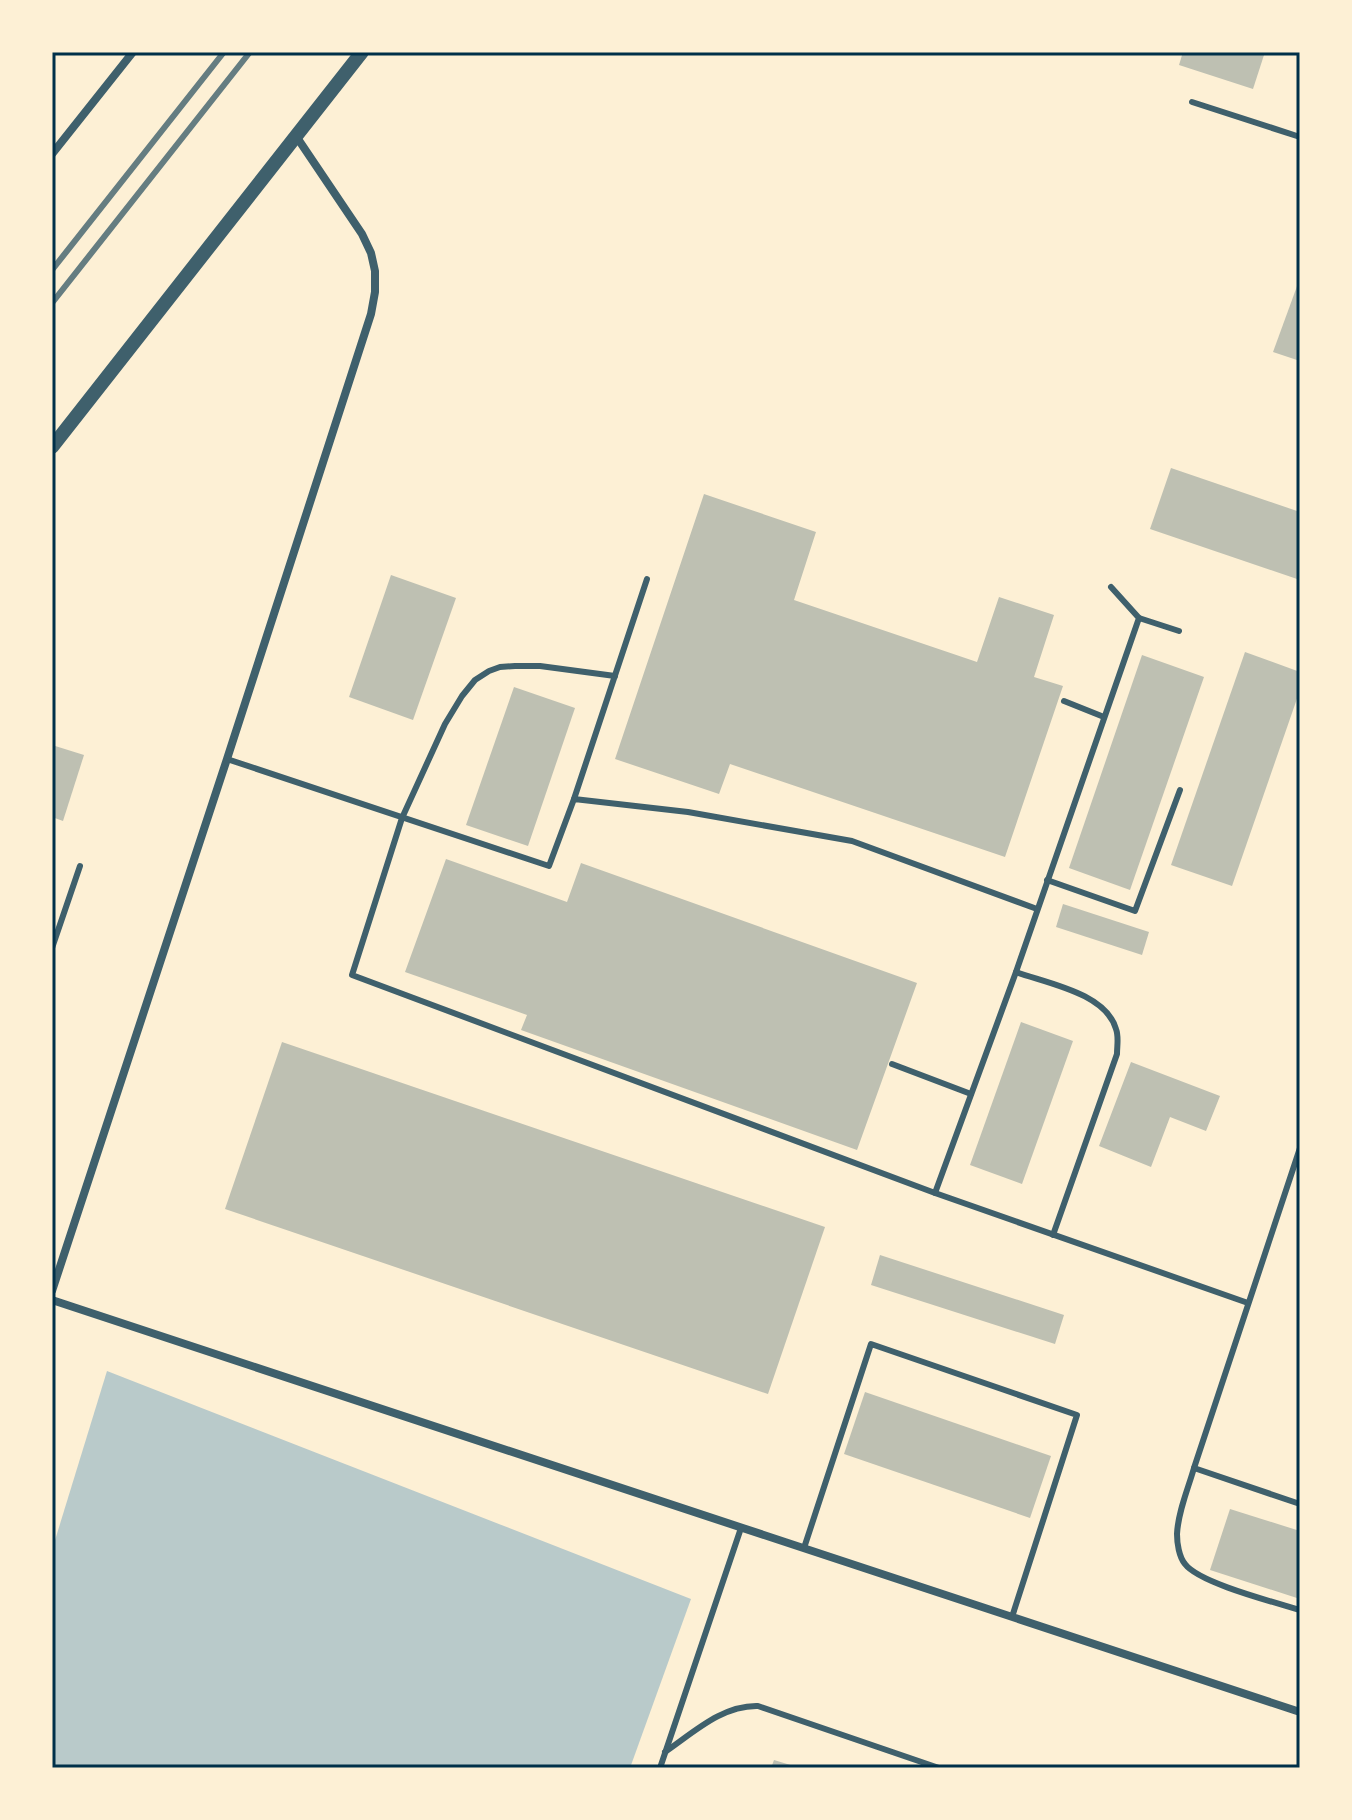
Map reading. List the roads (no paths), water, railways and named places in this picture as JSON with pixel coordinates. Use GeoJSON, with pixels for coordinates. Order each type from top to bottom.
{"type":"FeatureCollection","features":[{"type":"Feature","properties":{"kind":"street"},"geometry":{"type":"LineString","coordinates":[[52,154],[133,52]]}},
{"type":"Feature","properties":{"kind":"street"},"geometry":{"type":"LineString","coordinates":[[52,447],[362,52]]}},
{"type":"Feature","properties":{"kind":"street"},"geometry":{"type":"LineString","coordinates":[[52,1291],[371,314],[375,271],[371,253],[362,234],[296,136]]}},
{"type":"Feature","properties":{"kind":"street"},"geometry":{"type":"LineString","coordinates":[[52,1300],[1300,1712]]}},
{"type":"Feature","properties":{"kind":"lane"},"geometry":{"type":"LineString","coordinates":[[1192,102],[1300,137]]}},
{"type":"Feature","properties":{"kind":"lane"},"geometry":{"type":"LineString","coordinates":[[227,759],[549,866],[647,579]]}},
{"type":"Feature","properties":{"kind":"lane"},"geometry":{"type":"LineString","coordinates":[[1111,587],[1139,618],[1179,631]]}},
{"type":"Feature","properties":{"kind":"lane"},"geometry":{"type":"LineString","coordinates":[[935,1193],[1016,972],[1139,618]]}},
{"type":"Feature","properties":{"kind":"lane"},"geometry":{"type":"LineString","coordinates":[[615,676],[540,666],[515,666],[500,667],[475,680],[445,724],[402,818],[352,975],[935,1193],[1248,1303]]}},
{"type":"Feature","properties":{"kind":"lane"},"geometry":{"type":"LineString","coordinates":[[1064,701],[1104,717]]}},
{"type":"Feature","properties":{"kind":"lane"},"geometry":{"type":"LineString","coordinates":[[1047,880],[1135,911],[1180,790]]}},
{"type":"Feature","properties":{"kind":"lane"},"geometry":{"type":"LineString","coordinates":[[574,799],[688,812],[852,841],[1037,909]]}},
{"type":"Feature","properties":{"kind":"lane"},"geometry":{"type":"LineString","coordinates":[[52,948],[80,866]]}},
{"type":"Feature","properties":{"kind":"lane"},"geometry":{"type":"LineString","coordinates":[[1016,972],[1086,997],[1104,1010],[1117,1030],[1117,1054],[1053,1235]]}},
{"type":"Feature","properties":{"kind":"lane"},"geometry":{"type":"LineString","coordinates":[[892,1064],[971,1094]]}},
{"type":"Feature","properties":{"kind":"lane"},"geometry":{"type":"LineString","coordinates":[[1300,1148],[1194,1468],[1178,1529],[1179,1550],[1184,1564],[1204,1579],[1300,1610]]}},
{"type":"Feature","properties":{"kind":"lane"},"geometry":{"type":"LineString","coordinates":[[804,1548],[871,1344],[1077,1415],[1012,1617]]}},
{"type":"Feature","properties":{"kind":"lane"},"geometry":{"type":"LineString","coordinates":[[1194,1468],[1300,1504]]}},
{"type":"Feature","properties":{"kind":"lane"},"geometry":{"type":"LineString","coordinates":[[660,1768],[741,1528]]}},
{"type":"Feature","properties":{"kind":"lane"},"geometry":{"type":"LineString","coordinates":[[665,1752],[722,1713],[744,1705],[758,1706],[939,1768]]}},
{"type":"Feature","properties":{"kind":"railway"},"geometry":{"type":"LineString","coordinates":[[52,270],[224,52]]}},
{"type":"Feature","properties":{"kind":"railway"},"geometry":{"type":"LineString","coordinates":[[52,303],[250,52]]}}]}
